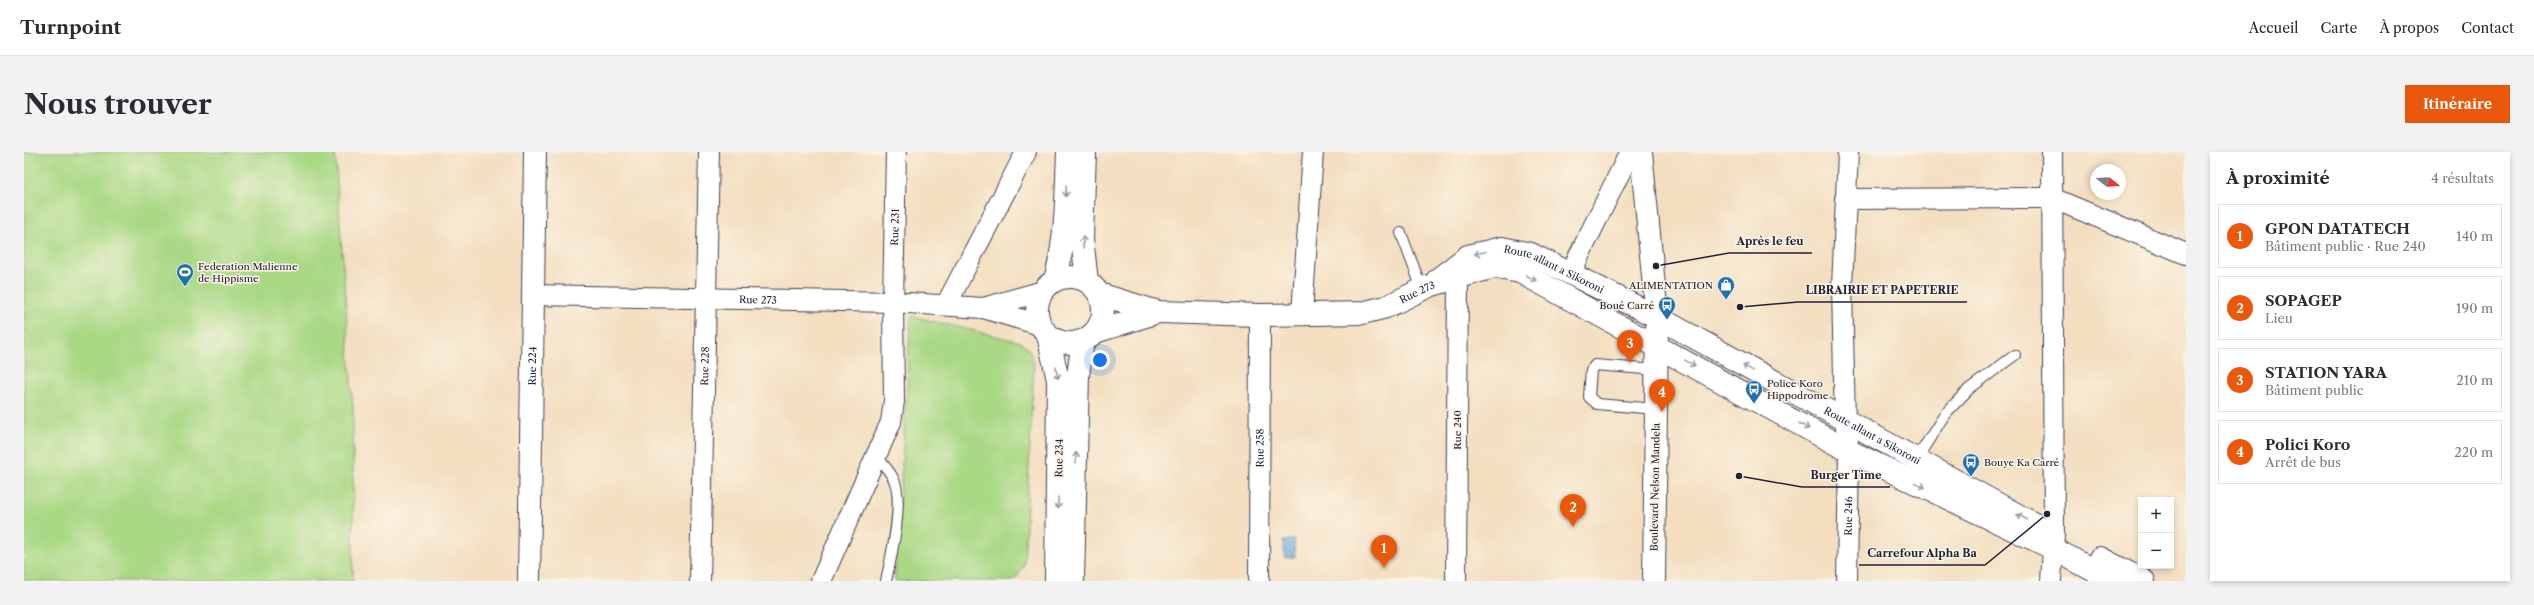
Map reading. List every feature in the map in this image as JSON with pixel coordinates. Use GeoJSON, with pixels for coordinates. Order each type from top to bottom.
{"type":"FeatureCollection","features":[{"type":"Feature","properties":{"kind":"street","name":"Rue 224"},"geometry":{"type":"LineString","coordinates":[[529,581],[535,152]]}},
{"type":"Feature","properties":{"kind":"street","name":"Rue 228"},"geometry":{"type":"LineString","coordinates":[[700,581],[709,152]]}},
{"type":"Feature","properties":{"kind":"street","name":"Rue 231"},"geometry":{"type":"LineString","coordinates":[[821,581],[891,422],[894,401],[893,302],[896,152]]}},
{"type":"Feature","properties":{"kind":"street"},"geometry":{"type":"LineString","coordinates":[[946,305],[1026,152]]}},
{"type":"Feature","properties":{"kind":"street"},"geometry":{"type":"LineString","coordinates":[[1068,152],[1065,235],[1062,255],[1049,285],[1037,304],[1044,330],[1064,343],[1089,337],[1100,325],[1103,309],[1093,288],[1082,238],[1088,158]]}},
{"type":"Feature","properties":{"kind":"street"},"geometry":{"type":"LineString","coordinates":[[1302,314],[1313,152]]}},
{"type":"Feature","properties":{"kind":"street"},"geometry":{"type":"LineString","coordinates":[[1570,274],[1630,152]]}},
{"type":"Feature","properties":{"kind":"street","name":"Boulevard Nelson Mandela"},"geometry":{"type":"LineString","coordinates":[[1641,152],[1657,317],[1654,581]]}},
{"type":"Feature","properties":{"kind":"street","name":"Rue 246"},"geometry":{"type":"LineString","coordinates":[[1847,581],[1849,451],[1845,422],[1842,287],[1848,152]]}},
{"type":"Feature","properties":{"kind":"street"},"geometry":{"type":"LineString","coordinates":[[2051,581],[2053,541],[2052,152]]}},
{"type":"Feature","properties":{"kind":"street"},"geometry":{"type":"LineString","coordinates":[[1845,199],[2052,198],[2186,254]]}},
{"type":"Feature","properties":{"kind":"street","name":"Route allant a Sikoroni"},"geometry":{"type":"LineString","coordinates":[[1425,287],[1456,272],[1468,256],[1502,248],[1531,254],[1657,317],[1916,460],[2053,541],[2144,581]]}},
{"type":"Feature","properties":{"kind":"street"},"geometry":{"type":"LineString","coordinates":[[1456,272],[1494,267],[1520,272],[1656,344],[1849,451],[2053,541],[2114,581]]}},
{"type":"Feature","properties":{"kind":"street","name":"Rue 240"},"geometry":{"type":"LineString","coordinates":[[1456,272],[1456,581]]}},
{"type":"Feature","properties":{"kind":"street"},"geometry":{"type":"LineString","coordinates":[[1049,285],[1071,277],[1093,288]]}},
{"type":"Feature","properties":{"kind":"street","name":"Rue 273"},"geometry":{"type":"LineString","coordinates":[[983,308],[1049,285]]}},
{"type":"Feature","properties":{"kind":"street","name":"Rue 273"},"geometry":{"type":"LineString","coordinates":[[1093,288],[1158,312],[1260,315],[1362,313],[1386,307],[1425,287]]}},
{"type":"Feature","properties":{"kind":"street","name":"Rue 273"},"geometry":{"type":"LineString","coordinates":[[533,295],[893,302],[946,305],[983,308],[1044,330]]}},
{"type":"Feature","properties":{"kind":"street","name":"Rue 273"},"geometry":{"type":"LineString","coordinates":[[1089,337],[1158,312]]}},
{"type":"Feature","properties":{"kind":"street","name":"Rue 258"},"geometry":{"type":"LineString","coordinates":[[1259,581],[1260,315]]}},
{"type":"Feature","properties":{"kind":"street","name":"Rue 234"},"geometry":{"type":"LineString","coordinates":[[1044,330],[1058,380],[1056,581]]}},
{"type":"Feature","properties":{"kind":"street","name":"Rue 234"},"geometry":{"type":"LineString","coordinates":[[1073,581],[1078,375],[1089,337]]}},
{"type":"Feature","properties":{"kind":"lane"},"geometry":{"type":"LineString","coordinates":[[1401,233],[1425,287]]}},
{"type":"Feature","properties":{"kind":"lane"},"geometry":{"type":"LineString","coordinates":[[1916,460],[1945,414],[1959,399],[1969,389],[2015,355]]}},
{"type":"Feature","properties":{"kind":"lane"},"geometry":{"type":"LineString","coordinates":[[1656,370],[1595,365],[1592,370],[1589,398],[1596,404],[1656,409]]}},
{"type":"Feature","properties":{"kind":"lane"},"geometry":{"type":"LineString","coordinates":[[876,456],[894,479],[897,500],[894,543],[886,581]]}},
{"type":"Feature","properties":{"kind":"green space","name":"Federation Malienne de Hippisme"},"geometry":{"type":"Polygon","coordinates":[[[24,152],[335,152],[353,408],[353,581],[24,581],[24,152]]]}},
{"type":"Feature","properties":{"kind":"green space"},"geometry":{"type":"Polygon","coordinates":[[[911,316],[1021,342],[1029,350],[1034,363],[1024,566],[1014,581],[895,581],[911,316]]]}},
{"type":"Feature","properties":{"kind":"water"},"geometry":{"type":"Polygon","coordinates":[[[1294,539],[1295,557],[1285,558],[1283,541],[1294,539]]]}},
{"type":"Feature","properties":{"kind":"place","name":"Après le feu"},"geometry":{"type":"Point","coordinates":[1656,266]}},
{"type":"Feature","properties":{"kind":"place","name":"Federation Malienne de Hippisme"},"geometry":{"type":"Point","coordinates":[185,287]}},
{"type":"Feature","properties":{"kind":"place","name":"ALIMENTATION"},"geometry":{"type":"Point","coordinates":[1726,300]}},
{"type":"Feature","properties":{"kind":"place","name":"LIBRAIRIE ET PAPETERIE"},"geometry":{"type":"Point","coordinates":[1740,307]}},
{"type":"Feature","properties":{"kind":"place","name":"Boué Carré"},"geometry":{"type":"Point","coordinates":[1667,320]}},
{"type":"Feature","properties":{"kind":"place","name":"STATION YARA"},"geometry":{"type":"Point","coordinates":[1630,363]}},
{"type":"Feature","properties":{"kind":"place","name":"Police Koro Hippodrome"},"geometry":{"type":"Point","coordinates":[1754,404]}},
{"type":"Feature","properties":{"kind":"place","name":"Polici Koro"},"geometry":{"type":"Point","coordinates":[1662,412]}},
{"type":"Feature","properties":{"kind":"place","name":"Burger Time"},"geometry":{"type":"Point","coordinates":[1739,476]}},
{"type":"Feature","properties":{"kind":"place","name":"Bouye Ka Carré"},"geometry":{"type":"Point","coordinates":[1971,477]}},
{"type":"Feature","properties":{"kind":"place","name":"Carrefour Alpha Ba"},"geometry":{"type":"Point","coordinates":[2047,514]}},
{"type":"Feature","properties":{"kind":"place","name":"SOPAGEP"},"geometry":{"type":"Point","coordinates":[1573,527]}},
{"type":"Feature","properties":{"kind":"place","name":"GPON DATATECH"},"geometry":{"type":"Point","coordinates":[1384,568]}}]}
